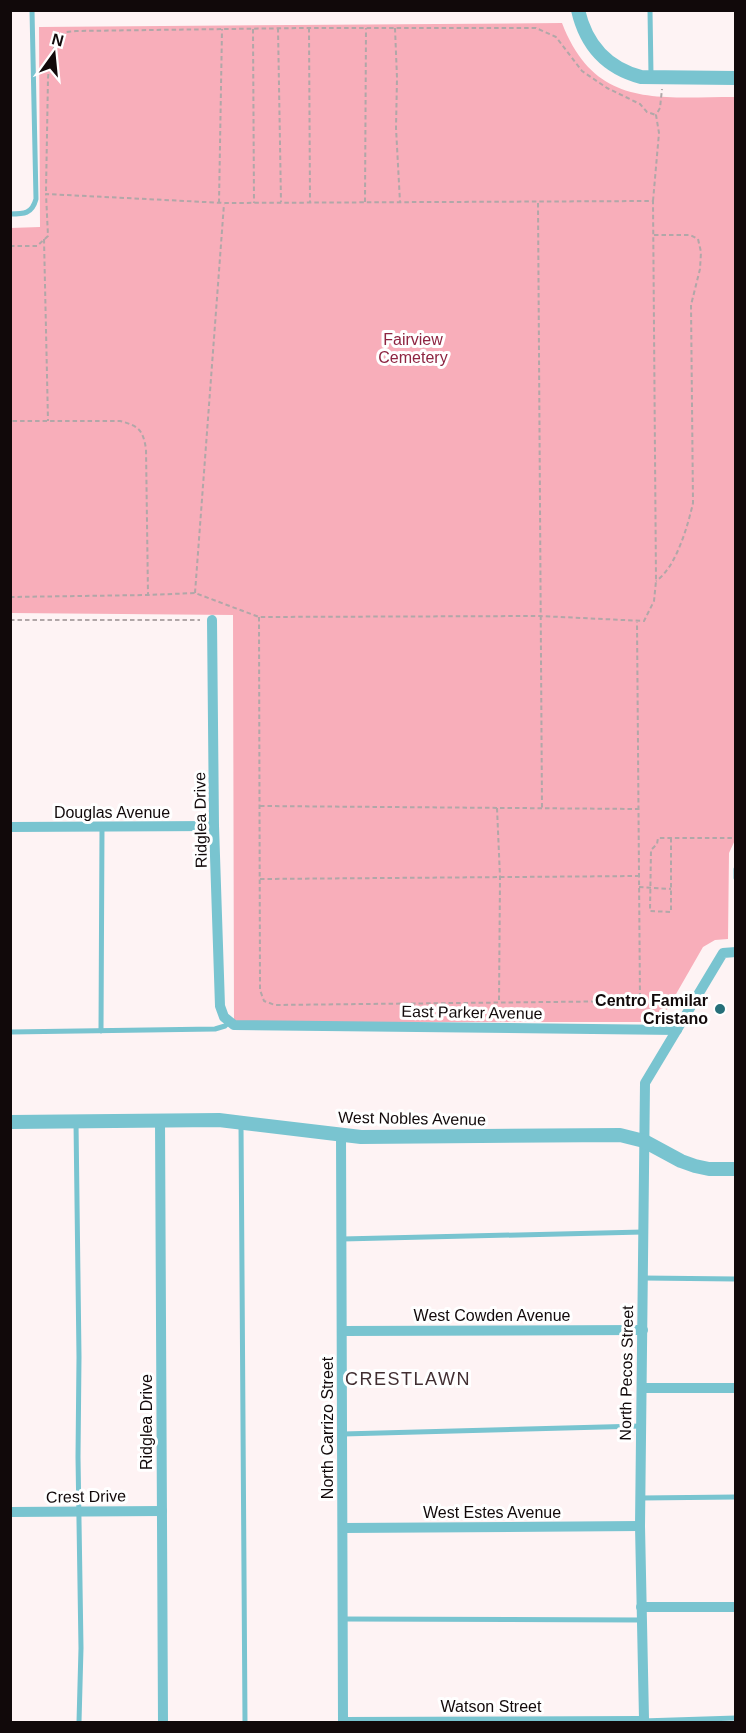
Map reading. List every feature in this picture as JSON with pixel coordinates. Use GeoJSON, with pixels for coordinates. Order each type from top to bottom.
{"type":"FeatureCollection","features":[{"type":"Feature","properties":{"kind":"street"},"geometry":{"type":"LineString","coordinates":[[578,10],[592,45],[605,61],[627,74],[656,78],[735,78]]}},
{"type":"Feature","properties":{"kind":"street","name":"Ridglea Drive"},"geometry":{"type":"LineString","coordinates":[[212,620],[214,826],[220,1006],[227,1020]]}},
{"type":"Feature","properties":{"kind":"street","name":"Douglas Avenue"},"geometry":{"type":"LineString","coordinates":[[10,827],[214,826]]}},
{"type":"Feature","properties":{"kind":"street"},"geometry":{"type":"LineString","coordinates":[[677,1030],[723,953],[735,952]]}},
{"type":"Feature","properties":{"kind":"street","name":"East Parker Avenue"},"geometry":{"type":"LineString","coordinates":[[227,1020],[234,1025],[677,1030]]}},
{"type":"Feature","properties":{"kind":"street","name":"North Pecos Street"},"geometry":{"type":"LineString","coordinates":[[640,1722],[644,1719],[640,1526],[645,1083],[677,1030]]}},
{"type":"Feature","properties":{"kind":"street","name":"West Nobles Avenue"},"geometry":{"type":"LineString","coordinates":[[10,1122],[219,1120],[361,1137],[620,1135],[644,1141],[695,1166],[709,1169],[735,1169]]}},
{"type":"Feature","properties":{"kind":"street","name":"Ridglea Drive"},"geometry":{"type":"LineString","coordinates":[[160,1122],[163,1722]]}},
{"type":"Feature","properties":{"kind":"street","name":"North Carrizo Street"},"geometry":{"type":"LineString","coordinates":[[341,1134],[343,1722]]}},
{"type":"Feature","properties":{"kind":"street","name":"West Cowden Avenue"},"geometry":{"type":"LineString","coordinates":[[342,1331],[643,1330]]}},
{"type":"Feature","properties":{"kind":"street"},"geometry":{"type":"LineString","coordinates":[[642,1388],[735,1388]]}},
{"type":"Feature","properties":{"kind":"street","name":"Crest Drive"},"geometry":{"type":"LineString","coordinates":[[10,1512],[162,1511]]}},
{"type":"Feature","properties":{"kind":"street","name":"West Estes Avenue"},"geometry":{"type":"LineString","coordinates":[[343,1528],[640,1526]]}},
{"type":"Feature","properties":{"kind":"street"},"geometry":{"type":"LineString","coordinates":[[641,1607],[735,1607]]}},
{"type":"Feature","properties":{"kind":"street","name":"Watson Street"},"geometry":{"type":"LineString","coordinates":[[343,1722],[640,1722]]}},
{"type":"Feature","properties":{"kind":"lane"},"geometry":{"type":"LineString","coordinates":[[10,214],[29,212],[34,207],[36,199],[32,10]]}},
{"type":"Feature","properties":{"kind":"lane"},"geometry":{"type":"LineString","coordinates":[[650,10],[656,78]]}},
{"type":"Feature","properties":{"kind":"lane"},"geometry":{"type":"LineString","coordinates":[[101,1031],[102,827]]}},
{"type":"Feature","properties":{"kind":"lane"},"geometry":{"type":"LineString","coordinates":[[735,869],[735,878]]}},
{"type":"Feature","properties":{"kind":"lane"},"geometry":{"type":"LineString","coordinates":[[10,1032],[215,1029],[225,1026],[227,1020]]}},
{"type":"Feature","properties":{"kind":"lane"},"geometry":{"type":"LineString","coordinates":[[76,1122],[81,1648],[79,1722]]}},
{"type":"Feature","properties":{"kind":"lane"},"geometry":{"type":"LineString","coordinates":[[241,1123],[244,1722]]}},
{"type":"Feature","properties":{"kind":"lane"},"geometry":{"type":"LineString","coordinates":[[342,1239],[643,1232]]}},
{"type":"Feature","properties":{"kind":"lane"},"geometry":{"type":"LineString","coordinates":[[643,1278],[735,1279]]}},
{"type":"Feature","properties":{"kind":"lane"},"geometry":{"type":"LineString","coordinates":[[342,1434],[641,1426]]}},
{"type":"Feature","properties":{"kind":"lane"},"geometry":{"type":"LineString","coordinates":[[641,1498],[735,1497]]}},
{"type":"Feature","properties":{"kind":"lane"},"geometry":{"type":"LineString","coordinates":[[343,1619],[641,1620]]}},
{"type":"Feature","properties":{"kind":"lane"},"geometry":{"type":"LineString","coordinates":[[640,1722],[735,1718]]}},
{"type":"Feature","properties":{"kind":"path"},"geometry":{"type":"LineString","coordinates":[[10,246],[37,246],[48,236],[46,194],[48,78],[50,56],[58,40],[66,32],[278,28],[536,28],[556,37],[582,71],[607,88],[640,105],[647,112],[656,115]]}},
{"type":"Feature","properties":{"kind":"path"},"geometry":{"type":"LineString","coordinates":[[278,28],[281,203]]}},
{"type":"Feature","properties":{"kind":"path"},"geometry":{"type":"LineString","coordinates":[[309,28],[310,203]]}},
{"type":"Feature","properties":{"kind":"path"},"geometry":{"type":"LineString","coordinates":[[365,203],[366,28]]}},
{"type":"Feature","properties":{"kind":"path"},"geometry":{"type":"LineString","coordinates":[[395,28],[396,128],[400,202]]}},
{"type":"Feature","properties":{"kind":"path"},"geometry":{"type":"LineString","coordinates":[[219,203],[222,29]]}},
{"type":"Feature","properties":{"kind":"path"},"geometry":{"type":"LineString","coordinates":[[253,29],[254,203]]}},
{"type":"Feature","properties":{"kind":"path"},"geometry":{"type":"LineString","coordinates":[[10,597],[195,593],[259,617],[540,616],[644,621],[654,602],[656,581],[653,201],[659,133],[656,115],[660,108],[656,78]]}},
{"type":"Feature","properties":{"kind":"path"},"geometry":{"type":"LineString","coordinates":[[46,194],[219,203],[653,201]]}},
{"type":"Feature","properties":{"kind":"path"},"geometry":{"type":"LineString","coordinates":[[538,202],[542,809]]}},
{"type":"Feature","properties":{"kind":"path"},"geometry":{"type":"LineString","coordinates":[[195,593],[224,203]]}},
{"type":"Feature","properties":{"kind":"path"},"geometry":{"type":"LineString","coordinates":[[653,235],[690,235],[698,239],[702,252],[691,304],[693,503],[689,522],[677,552],[662,577],[656,581]]}},
{"type":"Feature","properties":{"kind":"path"},"geometry":{"type":"LineString","coordinates":[[44,239],[48,421]]}},
{"type":"Feature","properties":{"kind":"path"},"geometry":{"type":"LineString","coordinates":[[10,420],[120,421],[134,425],[144,435],[148,595]]}},
{"type":"Feature","properties":{"kind":"path"},"geometry":{"type":"LineString","coordinates":[[259,617],[260,990],[264,1000],[275,1005],[640,1001],[637,620]]}},
{"type":"Feature","properties":{"kind":"path"},"geometry":{"type":"LineString","coordinates":[[10,620],[212,620]]}},
{"type":"Feature","properties":{"kind":"path"},"geometry":{"type":"LineString","coordinates":[[260,806],[638,809]]}},
{"type":"Feature","properties":{"kind":"path"},"geometry":{"type":"LineString","coordinates":[[497,808],[500,877],[499,1002]]}},
{"type":"Feature","properties":{"kind":"path"},"geometry":{"type":"LineString","coordinates":[[671,838],[671,912],[650,911],[651,850],[657,844],[658,838],[671,838],[732,838]]}},
{"type":"Feature","properties":{"kind":"path"},"geometry":{"type":"LineString","coordinates":[[260,879],[639,876]]}},
{"type":"Feature","properties":{"kind":"path"},"geometry":{"type":"LineString","coordinates":[[639,887],[671,889]]}},
{"type":"Feature","properties":{"kind":"green space","name":"Fairview Cemetery"},"geometry":{"type":"Polygon","coordinates":[[[562,23],[576,51],[592,71],[611,84],[632,92],[655,96],[735,97],[736,838],[729,853],[728,939],[715,940],[703,947],[660,1022],[234,1022],[233,615],[11,613],[10,228],[40,227],[39,27],[562,23]]]}},
{"type":"Feature","properties":{"kind":"place","name":"Centro Familar Cristano"},"geometry":{"type":"Point","coordinates":[720,1009]}},
{"type":"Feature","properties":{"kind":"district","name":"CRESTLAWN"},"geometry":{"type":"Point","coordinates":[408,1379]}}]}
